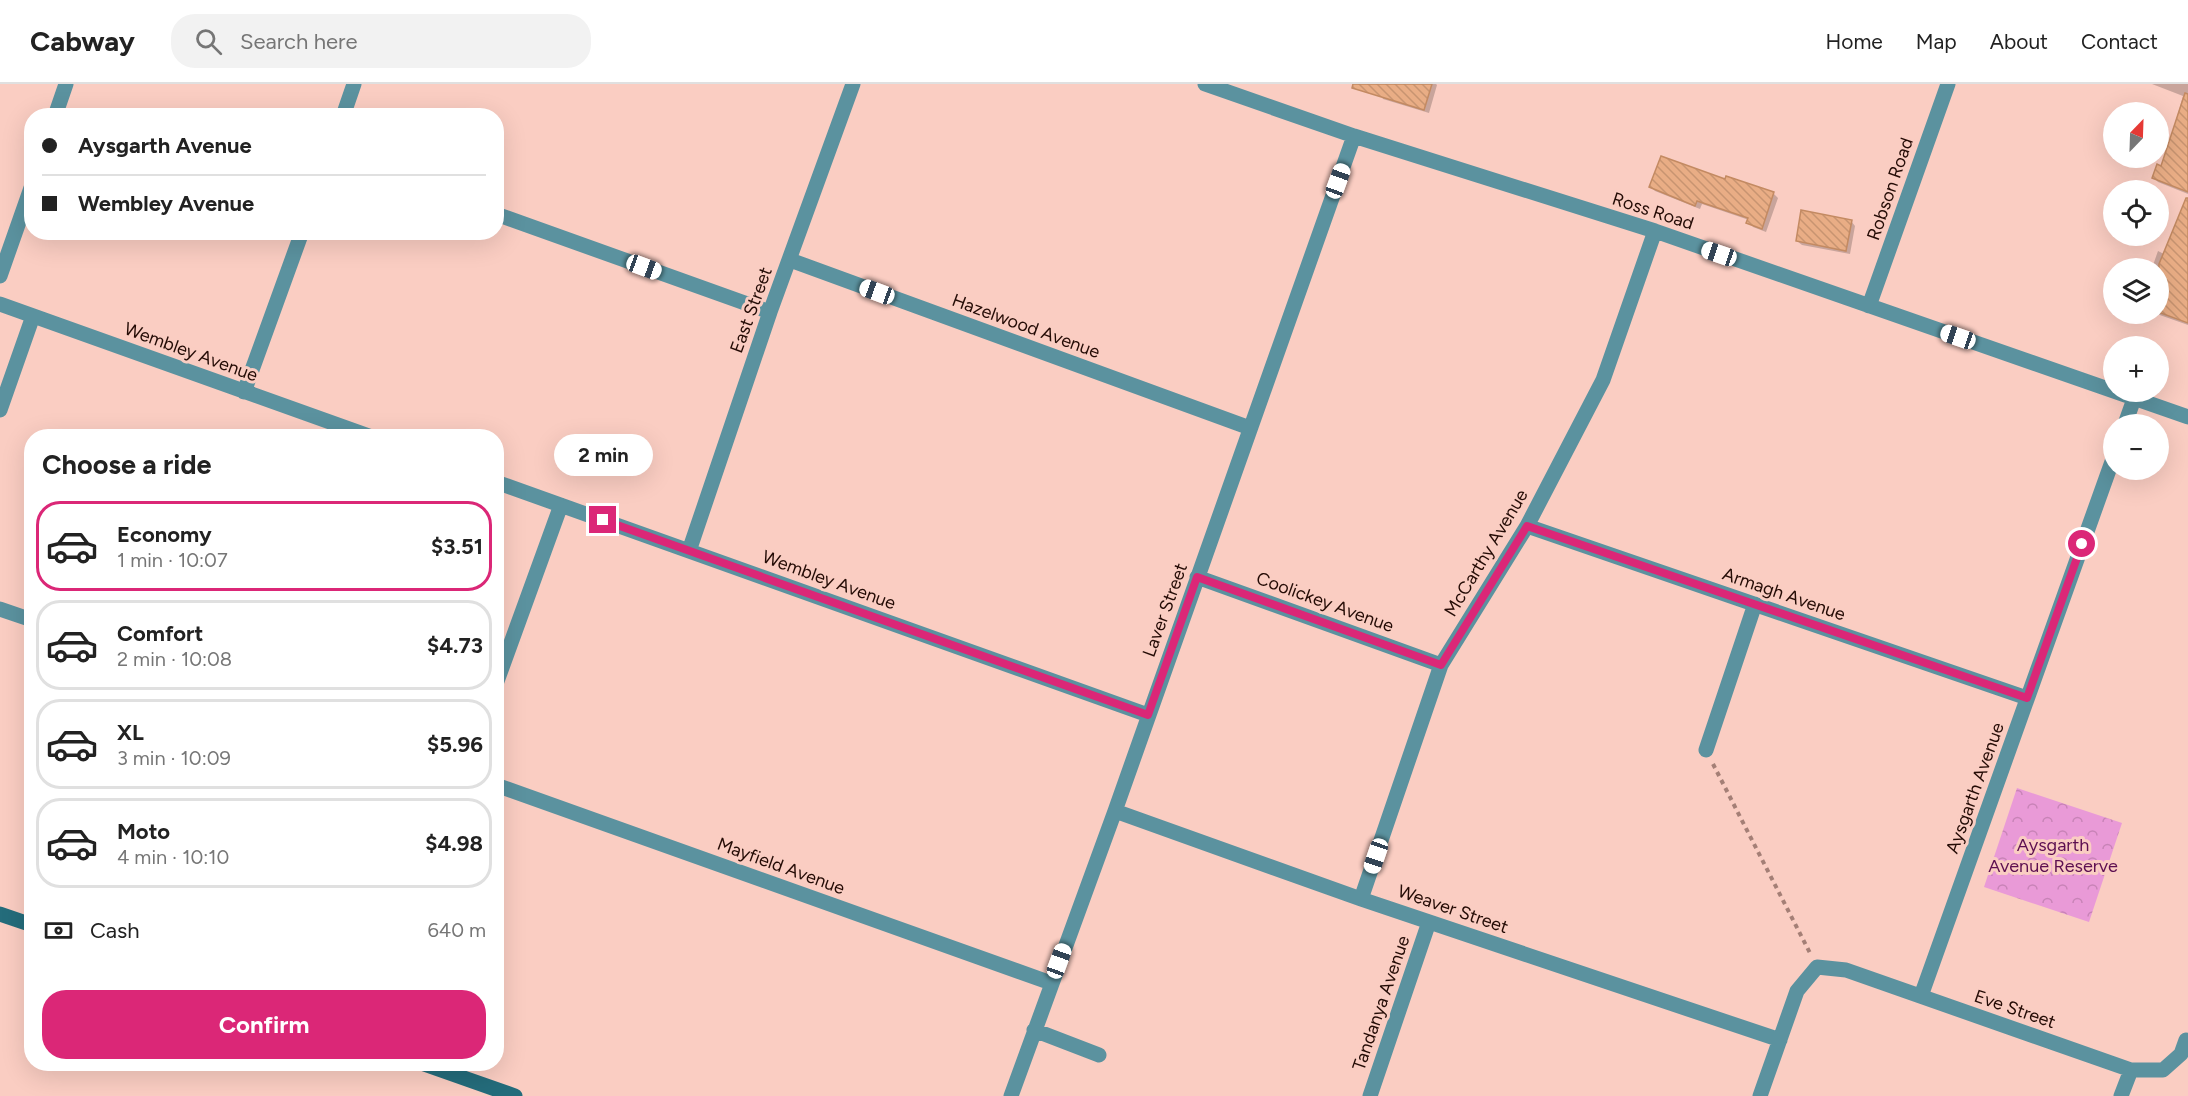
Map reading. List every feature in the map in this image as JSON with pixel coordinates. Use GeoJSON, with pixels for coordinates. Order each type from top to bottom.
{"type":"FeatureCollection","features":[{"type":"Feature","properties":{"kind":"street"},"geometry":{"type":"LineString","coordinates":[[58,108],[66,84]]}},
{"type":"Feature","properties":{"kind":"street"},"geometry":{"type":"LineString","coordinates":[[346,108],[354,84]]}},
{"type":"Feature","properties":{"kind":"street","name":"East Street"},"geometry":{"type":"LineString","coordinates":[[689,551],[770,312],[853,84]]}},
{"type":"Feature","properties":{"kind":"street","name":"Ross Road"},"geometry":{"type":"LineString","coordinates":[[1205,84],[1354,136],[1655,231],[2103,388]]}},
{"type":"Feature","properties":{"kind":"street","name":"Robson Road"},"geometry":{"type":"LineString","coordinates":[[1869,306],[1948,84]]}},
{"type":"Feature","properties":{"kind":"street","name":"Laver Street"},"geometry":{"type":"LineString","coordinates":[[1011,1096],[1115,811],[1354,136]]}},
{"type":"Feature","properties":{"kind":"street"},"geometry":{"type":"LineString","coordinates":[[0,276],[24,207]]}},
{"type":"Feature","properties":{"kind":"street"},"geometry":{"type":"LineString","coordinates":[[504,217],[770,312]]}},
{"type":"Feature","properties":{"kind":"street","name":"McCarthy Avenue"},"geometry":{"type":"LineString","coordinates":[[1361,899],[1441,665],[1527,526],[1603,380],[1655,231]]}},
{"type":"Feature","properties":{"kind":"street"},"geometry":{"type":"LineString","coordinates":[[244,392],[299,240]]}},
{"type":"Feature","properties":{"kind":"street","name":"Hazelwood Avenue"},"geometry":{"type":"LineString","coordinates":[[790,260],[1250,428]]}},
{"type":"Feature","properties":{"kind":"street","name":"Wembley Avenue"},"geometry":{"type":"LineString","coordinates":[[0,304],[349,429]]}},
{"type":"Feature","properties":{"kind":"street"},"geometry":{"type":"LineString","coordinates":[[0,410],[33,316]]}},
{"type":"Feature","properties":{"kind":"street","name":"Ross Road"},"geometry":{"type":"LineString","coordinates":[[2143,402],[2188,417]]}},
{"type":"Feature","properties":{"kind":"street","name":"Aysgarth Avenue"},"geometry":{"type":"LineString","coordinates":[[1921,996],[2105,480]]}},
{"type":"Feature","properties":{"kind":"street","name":"Wembley Avenue"},"geometry":{"type":"LineString","coordinates":[[504,485],[1148,715]]}},
{"type":"Feature","properties":{"kind":"street"},"geometry":{"type":"LineString","coordinates":[[504,662],[561,505]]}},
{"type":"Feature","properties":{"kind":"street","name":"Armagh Avenue"},"geometry":{"type":"LineString","coordinates":[[1527,526],[2027,698]]}},
{"type":"Feature","properties":{"kind":"street","name":"Coolickey Avenue"},"geometry":{"type":"LineString","coordinates":[[1197,577],[1441,665]]}},
{"type":"Feature","properties":{"kind":"street"},"geometry":{"type":"LineString","coordinates":[[1706,750],[1755,604]]}},
{"type":"Feature","properties":{"kind":"street"},"geometry":{"type":"LineString","coordinates":[[0,609],[24,617]]}},
{"type":"Feature","properties":{"kind":"street","name":"Mayfield Avenue"},"geometry":{"type":"LineString","coordinates":[[504,788],[1052,982]]}},
{"type":"Feature","properties":{"kind":"street","name":"Weaver Street"},"geometry":{"type":"LineString","coordinates":[[1115,811],[1361,899],[1780,1040]]}},
{"type":"Feature","properties":{"kind":"street"},"geometry":{"type":"LineString","coordinates":[[0,914],[24,922]]}},
{"type":"Feature","properties":{"kind":"street","name":"Tandanya Avenue"},"geometry":{"type":"LineString","coordinates":[[1370,1096],[1429,922]]}},
{"type":"Feature","properties":{"kind":"street"},"geometry":{"type":"LineString","coordinates":[[1760,1096],[1797,991],[1817,967]]}},
{"type":"Feature","properties":{"kind":"street","name":"Eve Street"},"geometry":{"type":"LineString","coordinates":[[1817,967],[1846,970],[2131,1070],[2163,1070],[2181,1054],[2187,1038]]}},
{"type":"Feature","properties":{"kind":"street"},"geometry":{"type":"LineString","coordinates":[[1034,1030],[1099,1055]]}},
{"type":"Feature","properties":{"kind":"street"},"geometry":{"type":"LineString","coordinates":[[2121,1096],[2131,1070]]}},
{"type":"Feature","properties":{"kind":"street"},"geometry":{"type":"LineString","coordinates":[[443,1071],[515,1096]]}},
{"type":"Feature","properties":{"kind":"path"},"geometry":{"type":"LineString","coordinates":[[1706,750],[1817,967]]}},
{"type":"Feature","properties":{"kind":"green space","name":"Aysgarth Avenue Reserve"},"geometry":{"type":"Polygon","coordinates":[[[2017,788],[2122,823],[2089,922],[1984,887],[2017,788]]]}},
{"type":"Feature","properties":{"kind":"building"},"geometry":{"type":"Polygon","coordinates":[[[1353,84],[1432,84],[1424,110],[1352,88],[1353,84]]]}},
{"type":"Feature","properties":{"kind":"building"},"geometry":{"type":"Polygon","coordinates":[[[2185,93],[2188,94],[2188,192],[2169,185],[2169,180],[2152,178],[2156,168],[2169,168],[2169,142],[2185,93]]]}},
{"type":"Feature","properties":{"kind":"building"},"geometry":{"type":"Polygon","coordinates":[[[1661,156],[1725,179],[1726,176],[1774,192],[1762,229],[1746,223],[1748,218],[1697,201],[1695,206],[1649,187],[1661,156]]]}},
{"type":"Feature","properties":{"kind":"building"},"geometry":{"type":"Polygon","coordinates":[[[2186,198],[2188,198],[2188,323],[2169,316],[2169,258],[2161,258],[2166,246],[2169,246],[2169,240],[2186,198]]]}},
{"type":"Feature","properties":{"kind":"building"},"geometry":{"type":"Polygon","coordinates":[[[1801,210],[1852,220],[1846,251],[1796,241],[1801,210]]]}},
{"type":"Feature","properties":{"kind":"route"},"geometry":{"type":"LineString","coordinates":[[603,520],[1148,715],[1197,577],[1441,665],[1527,526],[2027,698],[2082,544]]}}]}
